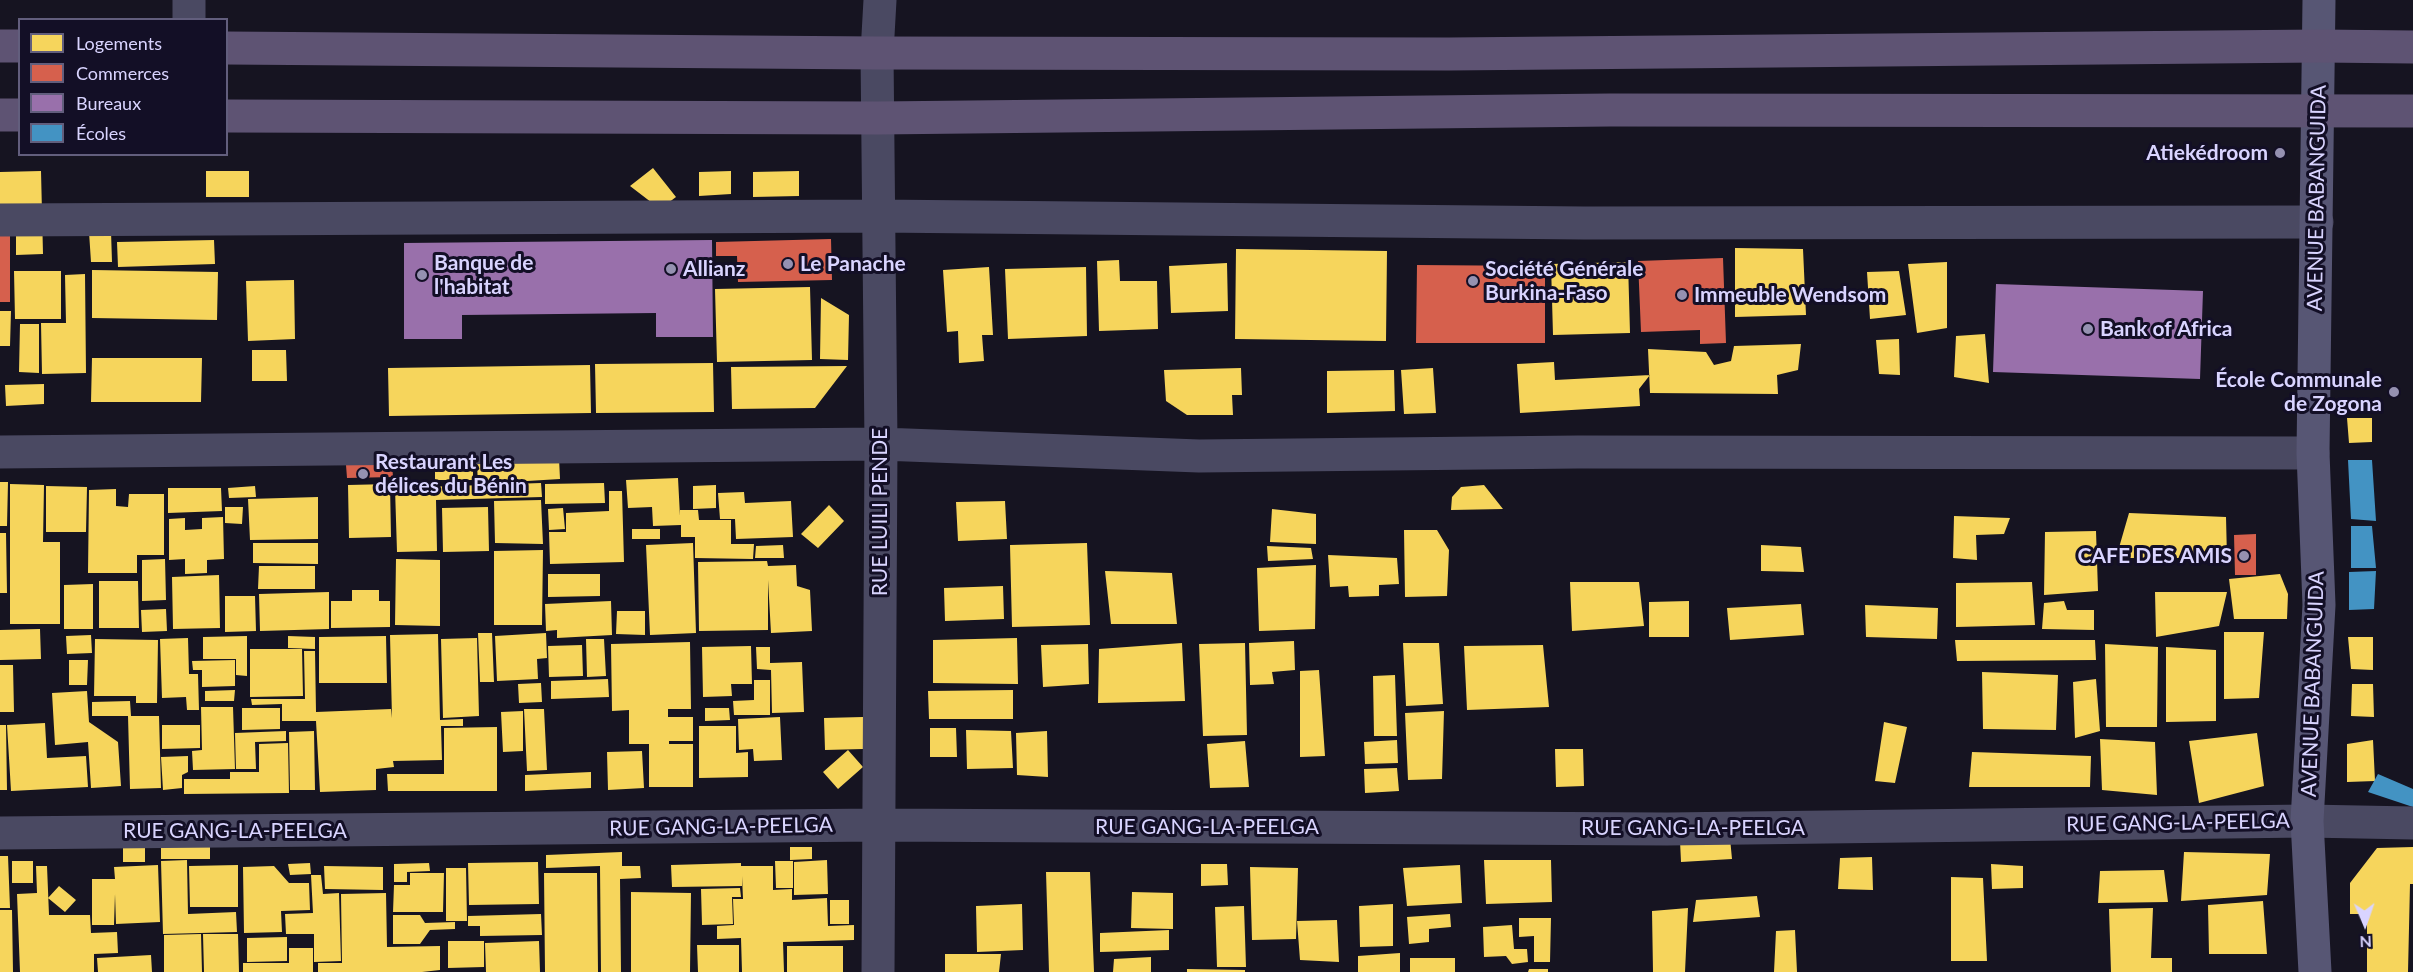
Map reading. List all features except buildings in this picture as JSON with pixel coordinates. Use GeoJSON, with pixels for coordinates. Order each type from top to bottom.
{"type":"FeatureCollection","features":[{"type":"Feature","properties":{"kind":"main road"},"geometry":{"type":"LineString","coordinates":[[0,46],[18,46]]}},
{"type":"Feature","properties":{"kind":"main road"},"geometry":{"type":"LineString","coordinates":[[228,48],[877,53],[1449,54],[2413,47]]}},
{"type":"Feature","properties":{"kind":"main road"},"geometry":{"type":"LineString","coordinates":[[228,116],[878,118],[1610,110],[2413,111]]}},
{"type":"Feature","properties":{"kind":"main road"},"geometry":{"type":"LineString","coordinates":[[0,115],[18,115]]}},
{"type":"Feature","properties":{"kind":"street"},"geometry":{"type":"LineString","coordinates":[[189,0],[189,18]]}},
{"type":"Feature","properties":{"kind":"street","name":"RUE LUILI PENDE"},"geometry":{"type":"LineString","coordinates":[[878,972],[881,444],[877,53],[880,0]]}},
{"type":"Feature","properties":{"kind":"street","name":"AVENUE BABANGUIDA"},"geometry":{"type":"LineString","coordinates":[[2315,972],[2307,821],[2319,605],[2313,453],[2319,0]]}},
{"type":"Feature","properties":{"kind":"street"},"geometry":{"type":"LineString","coordinates":[[0,220],[878,216],[1584,223],[2317,222]]}},
{"type":"Feature","properties":{"kind":"street"},"geometry":{"type":"LineString","coordinates":[[0,452],[881,444],[1199,456],[1578,452],[2313,453]]}},
{"type":"Feature","properties":{"kind":"street","name":"RUE GANG-LA-PEELGA"},"geometry":{"type":"LineString","coordinates":[[0,833],[879,825],[1667,829],[2307,821],[2413,823]]}},
{"type":"Feature","properties":{"kind":"place","name":"Atiekédroom"},"geometry":{"type":"Point","coordinates":[2280,153]}},
{"type":"Feature","properties":{"kind":"place","name":"Le Panache"},"geometry":{"type":"Point","coordinates":[788,264]}},
{"type":"Feature","properties":{"kind":"place","name":"Allianz"},"geometry":{"type":"Point","coordinates":[671,269]}},
{"type":"Feature","properties":{"kind":"place","name":"Banque de l'habitat"},"geometry":{"type":"Point","coordinates":[422,275]}},
{"type":"Feature","properties":{"kind":"place","name":"Société Générale Burkina-Faso"},"geometry":{"type":"Point","coordinates":[1473,281]}},
{"type":"Feature","properties":{"kind":"place","name":"Immeuble Wendsom"},"geometry":{"type":"Point","coordinates":[1682,295]}},
{"type":"Feature","properties":{"kind":"place","name":"Bank of Africa"},"geometry":{"type":"Point","coordinates":[2088,329]}},
{"type":"Feature","properties":{"kind":"place","name":"École Communale de Zogona"},"geometry":{"type":"Point","coordinates":[2394,392]}},
{"type":"Feature","properties":{"kind":"place","name":"Restaurant Les délices du Bénin"},"geometry":{"type":"Point","coordinates":[363,474]}},
{"type":"Feature","properties":{"kind":"place","name":"CAFE DES AMIS"},"geometry":{"type":"Point","coordinates":[2244,556]}}]}
